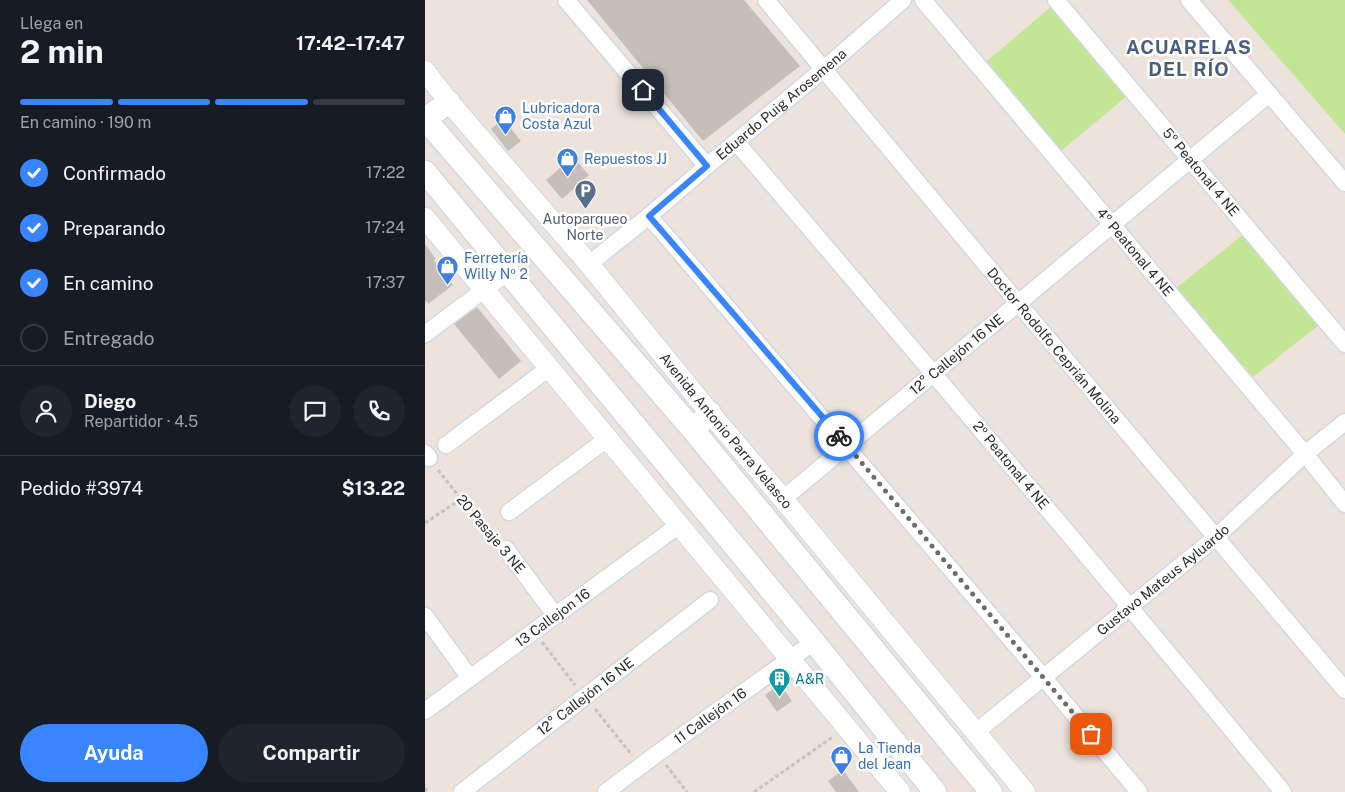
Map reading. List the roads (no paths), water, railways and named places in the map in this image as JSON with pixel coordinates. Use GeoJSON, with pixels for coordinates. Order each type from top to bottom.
{"type":"FeatureCollection","features":[{"type":"Feature","properties":{"kind":"main road"},"geometry":{"type":"LineString","coordinates":[[425,119],[449,102]]}},
{"type":"Feature","properties":{"kind":"main road","name":"Avenida Antonio Parra Velasco"},"geometry":{"type":"LineString","coordinates":[[425,119],[693,430],[991,792]]}},
{"type":"Feature","properties":{"kind":"main road"},"geometry":{"type":"LineString","coordinates":[[425,172],[814,642],[935,792]]}},
{"type":"Feature","properties":{"kind":"main road"},"geometry":{"type":"LineString","coordinates":[[693,430],[710,413]]}},
{"type":"Feature","properties":{"kind":"street"},"geometry":{"type":"LineString","coordinates":[[567,0],[707,166]]}},
{"type":"Feature","properties":{"kind":"street","name":"Doctor Rodolfo Ceprián Molina"},"geometry":{"type":"LineString","coordinates":[[766,0],[1018,303],[1345,690]]}},
{"type":"Feature","properties":{"kind":"street","name":"Eduardo Puig Arosemena"},"geometry":{"type":"LineString","coordinates":[[589,264],[824,69],[903,0]]}},
{"type":"Feature","properties":{"kind":"street","name":"4º Peatonal 4 NE"},"geometry":{"type":"LineString","coordinates":[[923,0],[1345,504]]}},
{"type":"Feature","properties":{"kind":"street","name":"5º Peatonal 4 NE"},"geometry":{"type":"LineString","coordinates":[[1056,0],[1345,344]]}},
{"type":"Feature","properties":{"kind":"street"},"geometry":{"type":"LineString","coordinates":[[1189,0],[1345,183]]}},
{"type":"Feature","properties":{"kind":"street","name":"Avenida Antonio Parra Velasco"},"geometry":{"type":"LineString","coordinates":[[425,71],[449,102],[589,264],[710,413],[1025,792]]}},
{"type":"Feature","properties":{"kind":"street","name":"12° Callejón 16 NE"},"geometry":{"type":"LineString","coordinates":[[783,499],[1269,94]]}},
{"type":"Feature","properties":{"kind":"street","name":"2º Peatonal 4 NE"},"geometry":{"type":"LineString","coordinates":[[736,142],[934,373],[1283,792]]}},
{"type":"Feature","properties":{"kind":"street"},"geometry":{"type":"LineString","coordinates":[[649,216],[847,446],[1139,792]]}},
{"type":"Feature","properties":{"kind":"street"},"geometry":{"type":"LineString","coordinates":[[425,218],[900,792]]}},
{"type":"Feature","properties":{"kind":"street"},"geometry":{"type":"LineString","coordinates":[[425,334],[508,272]]}},
{"type":"Feature","properties":{"kind":"street"},"geometry":{"type":"LineString","coordinates":[[446,445],[549,368]]}},
{"type":"Feature","properties":{"kind":"street","name":"Gustavo Mateus Ayluardo"},"geometry":{"type":"LineString","coordinates":[[975,732],[1216,537],[1305,454],[1345,422]]}},
{"type":"Feature","properties":{"kind":"street"},"geometry":{"type":"LineString","coordinates":[[509,512],[607,438]]}},
{"type":"Feature","properties":{"kind":"street","name":"13 Callejon 16"},"geometry":{"type":"LineString","coordinates":[[425,711],[679,525]]}},
{"type":"Feature","properties":{"kind":"street","name":"20 Pasaje 3 NE"},"geometry":{"type":"LineString","coordinates":[[506,549],[555,615]]}},
{"type":"Feature","properties":{"kind":"street","name":"12° Callejón 16 NE"},"geometry":{"type":"LineString","coordinates":[[462,792],[710,600]]}},
{"type":"Feature","properties":{"kind":"street"},"geometry":{"type":"LineString","coordinates":[[425,616],[470,678]]}},
{"type":"Feature","properties":{"kind":"street","name":"11 Callejón 16"},"geometry":{"type":"LineString","coordinates":[[606,792],[814,642]]}},
{"type":"Feature","properties":{"kind":"place","name":"Lubricadora Costa Azul"},"geometry":{"type":"Point","coordinates":[506,135]}},
{"type":"Feature","properties":{"kind":"place","name":"Repuestos JJ"},"geometry":{"type":"Point","coordinates":[568,178]}},
{"type":"Feature","properties":{"kind":"place","name":"Autoparqueo Norte"},"geometry":{"type":"Point","coordinates":[585,210]}},
{"type":"Feature","properties":{"kind":"place","name":"Ferretería Willy Nº 2"},"geometry":{"type":"Point","coordinates":[448,285]}},
{"type":"Feature","properties":{"kind":"place","name":"A&R"},"geometry":{"type":"Point","coordinates":[779,698]}},
{"type":"Feature","properties":{"kind":"place","name":"La Tienda del Jean"},"geometry":{"type":"Point","coordinates":[842,775]}},
{"type":"Feature","properties":{"kind":"district","name":"ACUARELAS DEL RÍO"},"geometry":{"type":"Point","coordinates":[1189,58]}}]}
